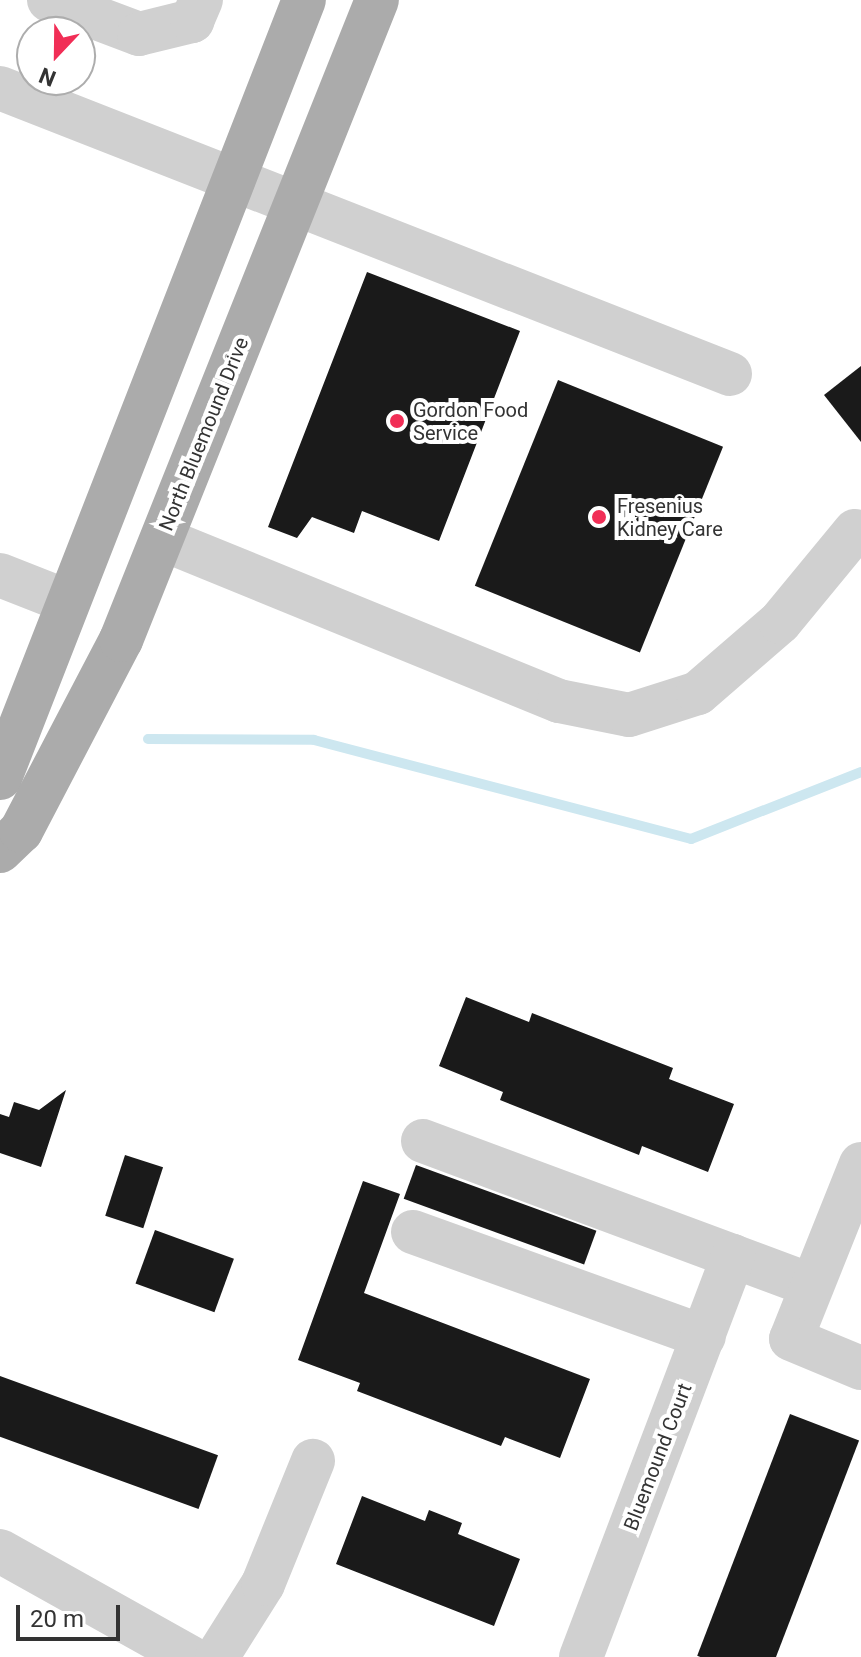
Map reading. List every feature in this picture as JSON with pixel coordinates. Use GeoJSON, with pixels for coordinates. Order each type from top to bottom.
{"type":"FeatureCollection","features":[{"type":"Feature","properties":{"kind":"main road"},"geometry":{"type":"LineString","coordinates":[[0,778],[66,601],[304,0]]}},
{"type":"Feature","properties":{"kind":"main road","name":"North Bluemound Drive"},"geometry":{"type":"LineString","coordinates":[[0,851],[21,831],[121,640],[377,0]]}},
{"type":"Feature","properties":{"kind":"street"},"geometry":{"type":"LineString","coordinates":[[49,0],[139,34],[192,21],[201,0]]}},
{"type":"Feature","properties":{"kind":"street"},"geometry":{"type":"LineString","coordinates":[[0,88],[232,183],[297,205],[730,374]]}},
{"type":"Feature","properties":{"kind":"street"},"geometry":{"type":"LineString","coordinates":[[162,539],[559,701],[629,715],[698,693],[780,622],[855,531]]}},
{"type":"Feature","properties":{"kind":"street"},"geometry":{"type":"LineString","coordinates":[[0,575],[66,601]]}},
{"type":"Feature","properties":{"kind":"street"},"geometry":{"type":"LineString","coordinates":[[423,1141],[812,1286]]}},
{"type":"Feature","properties":{"kind":"street"},"geometry":{"type":"LineString","coordinates":[[861,1164],[791,1339],[861,1368]]}},
{"type":"Feature","properties":{"kind":"street"},"geometry":{"type":"LineString","coordinates":[[413,1232],[704,1337]]}},
{"type":"Feature","properties":{"kind":"street","name":"Bluemound Court"},"geometry":{"type":"LineString","coordinates":[[581,1657],[733,1256]]}},
{"type":"Feature","properties":{"kind":"street"},"geometry":{"type":"LineString","coordinates":[[217,1657],[263,1584],[313,1461]]}},
{"type":"Feature","properties":{"kind":"street"},"geometry":{"type":"LineString","coordinates":[[0,1551],[190,1657]]}},
{"type":"Feature","properties":{"kind":"building","name":"Gordon Food Service"},"geometry":{"type":"Polygon","coordinates":[[[367,272],[520,331],[439,541],[362,511],[354,533],[312,517],[297,538],[268,527],[367,272]]]}},
{"type":"Feature","properties":{"kind":"building"},"geometry":{"type":"Polygon","coordinates":[[[861,366],[861,442],[824,395],[861,366]]]}},
{"type":"Feature","properties":{"kind":"building","name":"Fresenius Kidney Care"},"geometry":{"type":"Polygon","coordinates":[[[558,380],[723,447],[640,653],[475,586],[558,380]]]}},
{"type":"Feature","properties":{"kind":"building"},"geometry":{"type":"Polygon","coordinates":[[[466,997],[529,1022],[532,1013],[673,1068],[669,1079],[734,1104],[708,1172],[642,1146],[639,1155],[500,1100],[503,1092],[439,1066],[466,997]]]}},
{"type":"Feature","properties":{"kind":"building"},"geometry":{"type":"Polygon","coordinates":[[[66,1090],[41,1167],[0,1153],[0,1114],[9,1117],[14,1102],[39,1110],[66,1090]]]}},
{"type":"Feature","properties":{"kind":"building"},"geometry":{"type":"Polygon","coordinates":[[[125,1155],[163,1167],[143,1228],[105,1216],[125,1155]]]}},
{"type":"Feature","properties":{"kind":"building"},"geometry":{"type":"Polygon","coordinates":[[[416,1165],[596,1231],[584,1264],[404,1199],[416,1165]]]}},
{"type":"Feature","properties":{"kind":"building"},"geometry":{"type":"Polygon","coordinates":[[[363,1181],[400,1194],[364,1293],[590,1379],[560,1458],[505,1437],[501,1446],[357,1391],[360,1383],[298,1360],[363,1181]]]}},
{"type":"Feature","properties":{"kind":"building"},"geometry":{"type":"Polygon","coordinates":[[[155,1230],[234,1259],[214,1312],[136,1284],[155,1230]]]}},
{"type":"Feature","properties":{"kind":"building"},"geometry":{"type":"Polygon","coordinates":[[[0,1376],[218,1455],[199,1509],[0,1437],[0,1376]]]}},
{"type":"Feature","properties":{"kind":"building"},"geometry":{"type":"Polygon","coordinates":[[[790,1414],[859,1441],[776,1657],[697,1656],[790,1414]]]}},
{"type":"Feature","properties":{"kind":"building"},"geometry":{"type":"Polygon","coordinates":[[[362,1496],[425,1521],[429,1510],[462,1523],[458,1534],[520,1559],[494,1626],[336,1564],[362,1496]]]}},
{"type":"Feature","properties":{"kind":"waterway"},"geometry":{"type":"LineString","coordinates":[[148,739],[314,740],[691,839],[861,772]]}},
{"type":"Feature","properties":{"kind":"place","name":"Gordon Food Service"},"geometry":{"type":"Point","coordinates":[397,421]}},
{"type":"Feature","properties":{"kind":"place","name":"Fresenius Kidney Care"},"geometry":{"type":"Point","coordinates":[599,517]}}]}
